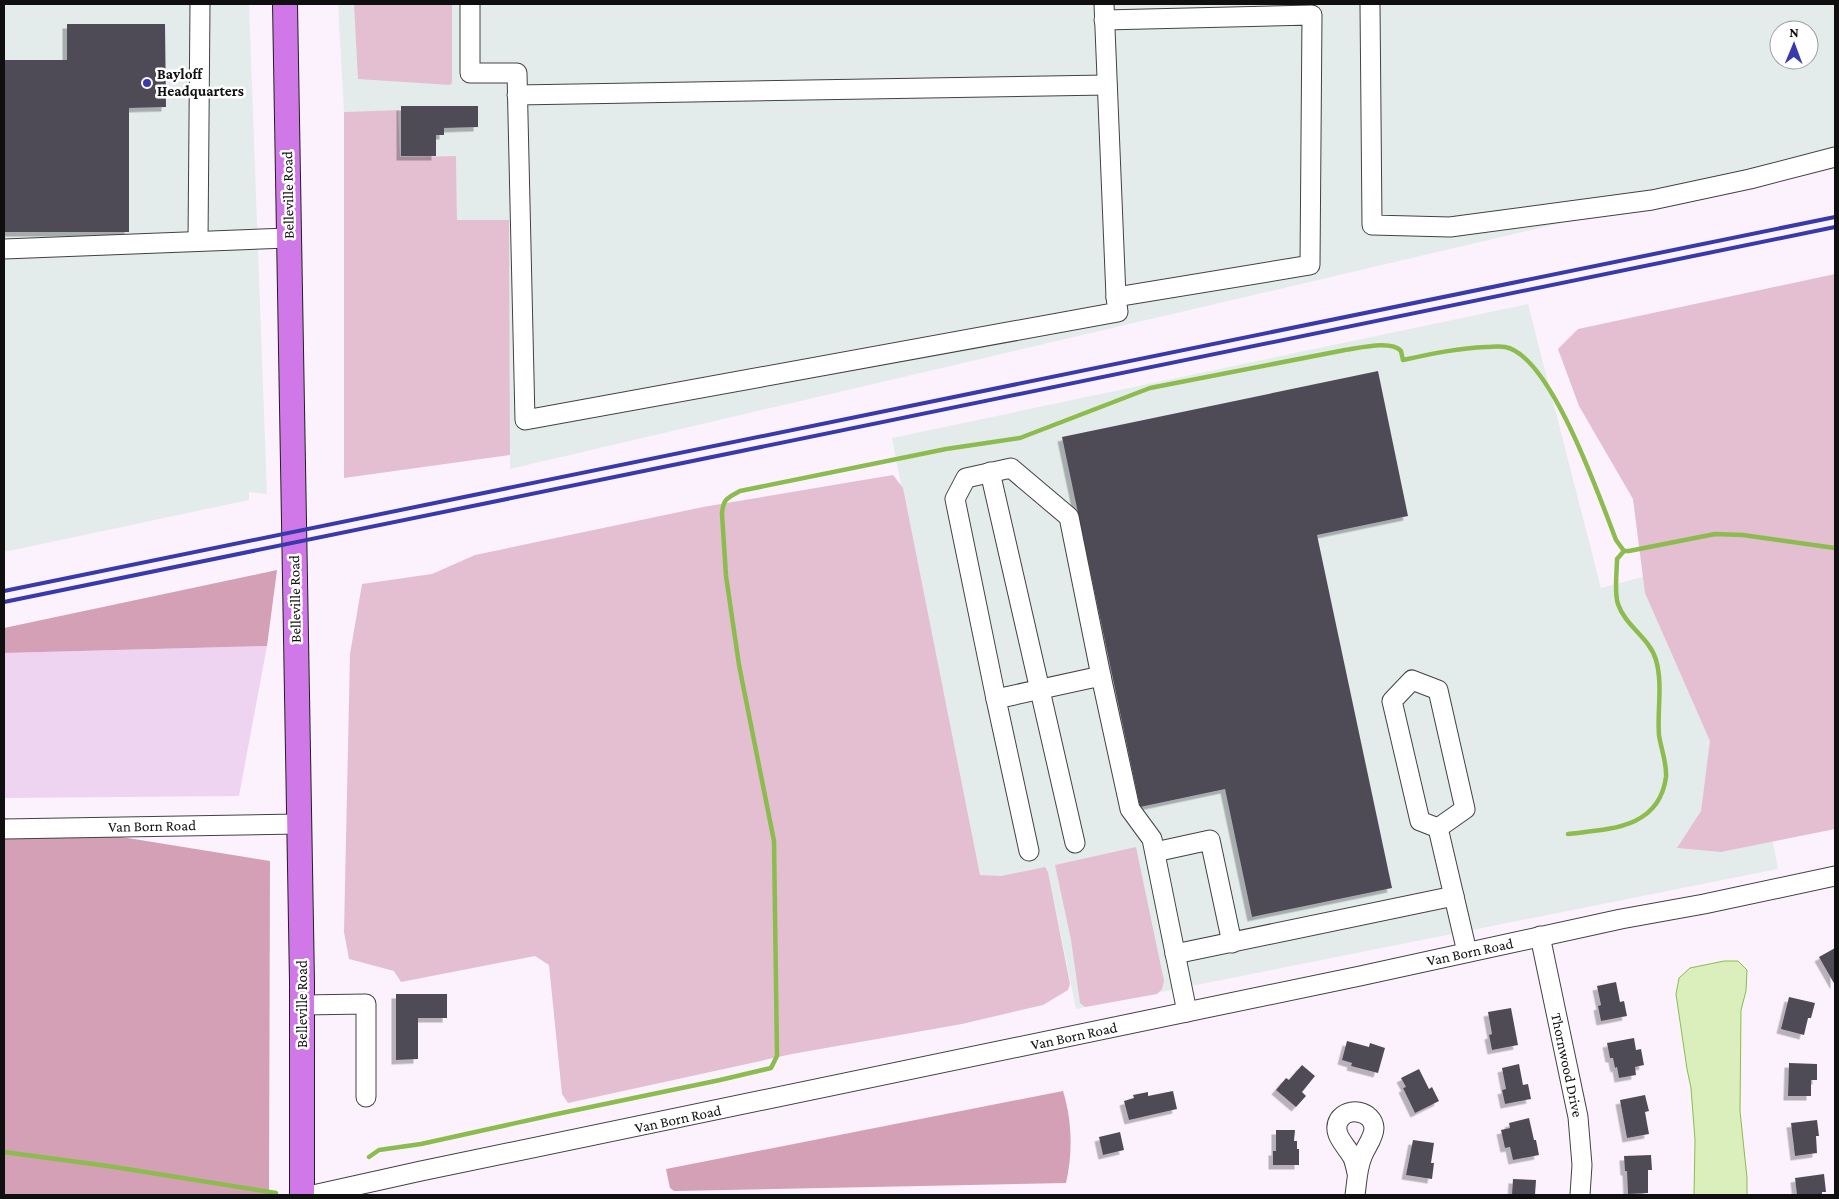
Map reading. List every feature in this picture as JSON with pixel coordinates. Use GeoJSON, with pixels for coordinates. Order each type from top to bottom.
{"type":"FeatureCollection","features":[{"type":"Feature","properties":{"kind":"main road","name":"Belleville Road"},"geometry":{"type":"LineString","coordinates":[[285,4],[302,1004],[302,1195]]}},
{"type":"Feature","properties":{"kind":"street"},"geometry":{"type":"LineString","coordinates":[[198,241],[200,4]]}},
{"type":"Feature","properties":{"kind":"street"},"geometry":{"type":"LineString","coordinates":[[470,4],[470,73],[517,72],[525,420],[1118,312],[1116,297],[1104,12],[1312,15],[1310,266],[1116,297]]}},
{"type":"Feature","properties":{"kind":"street"},"geometry":{"type":"LineString","coordinates":[[1370,4],[1372,225],[1450,227],[1652,200],[1750,179],[1835,157]]}},
{"type":"Feature","properties":{"kind":"street"},"geometry":{"type":"LineString","coordinates":[[517,95],[1107,85]]}},
{"type":"Feature","properties":{"kind":"street"},"geometry":{"type":"LineString","coordinates":[[4,249],[289,238]]}},
{"type":"Feature","properties":{"kind":"street"},"geometry":{"type":"LineString","coordinates":[[1028,851],[955,499],[966,478],[1010,468],[1069,517],[1130,810],[1152,840],[1187,1012]]}},
{"type":"Feature","properties":{"kind":"street"},"geometry":{"type":"LineString","coordinates":[[990,472],[1074,843]]}},
{"type":"Feature","properties":{"kind":"street"},"geometry":{"type":"LineString","coordinates":[[996,700],[1101,676]]}},
{"type":"Feature","properties":{"kind":"street"},"geometry":{"type":"LineString","coordinates":[[1412,680],[1438,690],[1465,809],[1438,828],[1420,821],[1392,701],[1412,680]]}},
{"type":"Feature","properties":{"kind":"street","name":"Van Born Road"},"geometry":{"type":"LineString","coordinates":[[4,829],[299,824]]}},
{"type":"Feature","properties":{"kind":"street"},"geometry":{"type":"LineString","coordinates":[[1438,828],[1466,952]]}},
{"type":"Feature","properties":{"kind":"street"},"geometry":{"type":"LineString","coordinates":[[1155,852],[1210,840],[1232,943]]}},
{"type":"Feature","properties":{"kind":"street","name":"Van Born Road"},"geometry":{"type":"LineString","coordinates":[[313,1195],[1187,1012],[1621,918],[1704,904],[1835,876]]}},
{"type":"Feature","properties":{"kind":"street"},"geometry":{"type":"LineString","coordinates":[[1175,954],[1454,896]]}},
{"type":"Feature","properties":{"kind":"street","name":"Thornwood Drive"},"geometry":{"type":"LineString","coordinates":[[1540,936],[1578,1117],[1582,1166],[1580,1195]]}},
{"type":"Feature","properties":{"kind":"street"},"geometry":{"type":"LineString","coordinates":[[302,1004],[366,1004],[366,1097]]}},
{"type":"Feature","properties":{"kind":"street"},"geometry":{"type":"LineString","coordinates":[[1355,1195],[1357,1173]]}},
{"type":"Feature","properties":{"kind":"shaded area"},"geometry":{"type":"Polygon","coordinates":[[[4,4],[249,4],[267,494],[249,492],[249,500],[4,552],[4,4]]]}},
{"type":"Feature","properties":{"kind":"shaded area"},"geometry":{"type":"Polygon","coordinates":[[[338,4],[1835,4],[1835,159],[510,469],[508,221],[457,220],[456,156],[400,157],[398,110],[344,112],[338,4]]]}},
{"type":"Feature","properties":{"kind":"shaded area"},"geometry":{"type":"Polygon","coordinates":[[[354,4],[452,4],[452,83],[450,85],[358,79],[354,4]]]}},
{"type":"Feature","properties":{"kind":"shaded area"},"geometry":{"type":"Polygon","coordinates":[[[398,110],[400,157],[456,156],[457,220],[509,220],[510,455],[344,478],[344,112],[398,110]]]}},
{"type":"Feature","properties":{"kind":"shaded area"},"geometry":{"type":"Polygon","coordinates":[[[1835,274],[1835,829],[1721,852],[1677,848],[1701,811],[1710,741],[1645,593],[1633,499],[1579,406],[1558,349],[1578,329],[1835,274]]]}},
{"type":"Feature","properties":{"kind":"shaded area"},"geometry":{"type":"Polygon","coordinates":[[[1528,304],[1601,588],[1719,556],[1778,869],[1076,1009],[1048,873],[978,888],[892,438],[1528,304]]]}},
{"type":"Feature","properties":{"kind":"shaded area"},"geometry":{"type":"Polygon","coordinates":[[[893,475],[903,488],[980,875],[1001,876],[1045,867],[1048,872],[1070,984],[1068,990],[1043,1005],[962,1024],[792,1054],[568,1103],[562,1094],[549,965],[535,956],[401,982],[394,971],[349,959],[344,932],[350,654],[362,584],[432,574],[475,555],[703,507],[893,475]]]}},
{"type":"Feature","properties":{"kind":"shaded area"},"geometry":{"type":"Polygon","coordinates":[[[277,570],[267,646],[4,653],[4,628],[277,570]]]}},
{"type":"Feature","properties":{"kind":"shaded area"},"geometry":{"type":"Polygon","coordinates":[[[267,646],[239,796],[4,798],[4,653],[267,646]]]}},
{"type":"Feature","properties":{"kind":"shaded area"},"geometry":{"type":"Polygon","coordinates":[[[4,818],[270,861],[269,1195],[4,1195],[4,818]]]}},
{"type":"Feature","properties":{"kind":"shaded area"},"geometry":{"type":"Polygon","coordinates":[[[1136,847],[1164,981],[1162,989],[1157,994],[1085,1007],[1080,1003],[1071,940],[1055,865],[1136,847]]]}},
{"type":"Feature","properties":{"kind":"shaded area"},"geometry":{"type":"Polygon","coordinates":[[[1724,961],[1738,961],[1747,970],[1746,991],[1741,1010],[1740,1111],[1747,1195],[1694,1195],[1695,1140],[1691,1088],[1676,994],[1679,978],[1690,968],[1724,961]]]}},
{"type":"Feature","properties":{"kind":"shaded area"},"geometry":{"type":"Polygon","coordinates":[[[1063,1091],[1070,1125],[1070,1160],[1066,1183],[674,1191],[670,1188],[666,1169],[1063,1091]]]}},
{"type":"Feature","properties":{"kind":"building"},"geometry":{"type":"Polygon","coordinates":[[[67,24],[165,24],[166,107],[129,108],[129,232],[4,232],[4,60],[67,60],[67,24]]]}},
{"type":"Feature","properties":{"kind":"building"},"geometry":{"type":"Polygon","coordinates":[[[401,106],[478,106],[478,127],[444,128],[444,135],[436,135],[436,156],[401,156],[401,106]]]}},
{"type":"Feature","properties":{"kind":"building"},"geometry":{"type":"Polygon","coordinates":[[[1378,371],[1408,516],[1317,535],[1392,888],[1252,917],[1225,789],[1140,807],[1062,437],[1378,371]]]}},
{"type":"Feature","properties":{"kind":"building"},"geometry":{"type":"Polygon","coordinates":[[[1835,948],[1835,985],[1819,957],[1835,948]]]}},
{"type":"Feature","properties":{"kind":"building"},"geometry":{"type":"Polygon","coordinates":[[[1616,982],[1620,1002],[1624,1001],[1627,1016],[1601,1021],[1598,1006],[1601,1005],[1597,986],[1616,982]]]}},
{"type":"Feature","properties":{"kind":"building"},"geometry":{"type":"Polygon","coordinates":[[[396,994],[447,994],[447,1018],[418,1018],[418,1059],[396,1060],[396,994]]]}},
{"type":"Feature","properties":{"kind":"building"},"geometry":{"type":"Polygon","coordinates":[[[1789,997],[1815,1003],[1811,1018],[1808,1018],[1804,1035],[1781,1029],[1789,997]]]}},
{"type":"Feature","properties":{"kind":"building"},"geometry":{"type":"Polygon","coordinates":[[[1511,1008],[1518,1045],[1492,1050],[1489,1035],[1492,1034],[1488,1012],[1511,1008]]]}},
{"type":"Feature","properties":{"kind":"building"},"geometry":{"type":"Polygon","coordinates":[[[1634,1038],[1636,1050],[1641,1049],[1644,1065],[1635,1067],[1636,1075],[1619,1078],[1613,1058],[1610,1058],[1607,1043],[1634,1038]]]}},
{"type":"Feature","properties":{"kind":"building"},"geometry":{"type":"Polygon","coordinates":[[[1347,1041],[1369,1047],[1370,1043],[1385,1048],[1378,1073],[1351,1066],[1352,1063],[1342,1060],[1347,1041]]]}},
{"type":"Feature","properties":{"kind":"building"},"geometry":{"type":"Polygon","coordinates":[[[1789,1063],[1817,1064],[1817,1080],[1811,1080],[1811,1096],[1788,1096],[1789,1063]]]}},
{"type":"Feature","properties":{"kind":"building"},"geometry":{"type":"Polygon","coordinates":[[[1519,1064],[1523,1085],[1528,1084],[1531,1099],[1505,1104],[1502,1090],[1506,1089],[1502,1068],[1519,1064]]]}},
{"type":"Feature","properties":{"kind":"building"},"geometry":{"type":"Polygon","coordinates":[[[1302,1065],[1315,1076],[1302,1092],[1306,1096],[1296,1107],[1276,1090],[1286,1078],[1289,1080],[1302,1065]]]}},
{"type":"Feature","properties":{"kind":"building"},"geometry":{"type":"Polygon","coordinates":[[[1419,1069],[1429,1089],[1432,1087],[1439,1101],[1415,1113],[1403,1088],[1406,1087],[1401,1078],[1419,1069]]]}},
{"type":"Feature","properties":{"kind":"building"},"geometry":{"type":"Polygon","coordinates":[[[1173,1091],[1177,1109],[1129,1120],[1124,1101],[1134,1098],[1133,1095],[1148,1092],[1148,1096],[1173,1091]]]}},
{"type":"Feature","properties":{"kind":"building"},"geometry":{"type":"Polygon","coordinates":[[[1645,1095],[1649,1111],[1645,1112],[1649,1134],[1627,1138],[1620,1100],[1645,1095]]]}},
{"type":"Feature","properties":{"kind":"building"},"geometry":{"type":"Polygon","coordinates":[[[1529,1118],[1539,1155],[1513,1160],[1510,1147],[1505,1148],[1501,1130],[1510,1128],[1509,1123],[1529,1118]]]}},
{"type":"Feature","properties":{"kind":"building"},"geometry":{"type":"Polygon","coordinates":[[[1817,1120],[1819,1136],[1816,1136],[1817,1153],[1795,1156],[1791,1123],[1817,1120]]]}},
{"type":"Feature","properties":{"kind":"building"},"geometry":{"type":"Polygon","coordinates":[[[1276,1130],[1295,1130],[1294,1141],[1297,1141],[1297,1149],[1299,1149],[1299,1165],[1273,1165],[1273,1151],[1276,1151],[1276,1130]]]}},
{"type":"Feature","properties":{"kind":"building"},"geometry":{"type":"Polygon","coordinates":[[[1120,1132],[1124,1150],[1103,1155],[1099,1137],[1120,1132]]]}},
{"type":"Feature","properties":{"kind":"building"},"geometry":{"type":"Polygon","coordinates":[[[1413,1140],[1434,1143],[1431,1163],[1434,1163],[1432,1179],[1406,1175],[1413,1140]]]}},
{"type":"Feature","properties":{"kind":"building"},"geometry":{"type":"Polygon","coordinates":[[[1651,1155],[1652,1170],[1648,1170],[1648,1193],[1628,1194],[1624,1156],[1651,1155]]]}},
{"type":"Feature","properties":{"kind":"building"},"geometry":{"type":"Polygon","coordinates":[[[1824,1174],[1826,1192],[1822,1192],[1822,1195],[1797,1195],[1795,1178],[1824,1174]]]}},
{"type":"Feature","properties":{"kind":"building"},"geometry":{"type":"Polygon","coordinates":[[[1513,1179],[1536,1180],[1535,1195],[1512,1195],[1513,1179]]]}},
{"type":"Feature","properties":{"kind":"waterway"},"geometry":{"type":"LineString","coordinates":[[369,1157],[379,1150],[421,1144],[771,1068],[777,1056],[774,841],[739,665],[726,576],[722,514],[723,505],[726,500],[740,491],[946,449],[1020,438],[1150,388],[1345,350],[1383,345],[1390,346],[1401,351],[1403,360],[1455,350],[1505,347],[1522,356],[1540,375],[1556,401],[1586,463],[1616,540],[1624,551]]}},
{"type":"Feature","properties":{"kind":"waterway"},"geometry":{"type":"LineString","coordinates":[[1568,834],[1615,827],[1643,817],[1654,807],[1661,794],[1666,777],[1665,761],[1659,735],[1659,678],[1656,660],[1649,645],[1621,612],[1617,599],[1617,559],[1624,551],[1715,534],[1743,535],[1835,548]]}},
{"type":"Feature","properties":{"kind":"waterway"},"geometry":{"type":"LineString","coordinates":[[4,1152],[108,1166],[276,1193]]}},
{"type":"Feature","properties":{"kind":"railway"},"geometry":{"type":"LineString","coordinates":[[4,591],[1835,217]]}},
{"type":"Feature","properties":{"kind":"railway"},"geometry":{"type":"LineString","coordinates":[[4,602],[1835,227]]}},
{"type":"Feature","properties":{"kind":"place","name":"Bayloff Headquarters"},"geometry":{"type":"Point","coordinates":[147,83]}}]}
